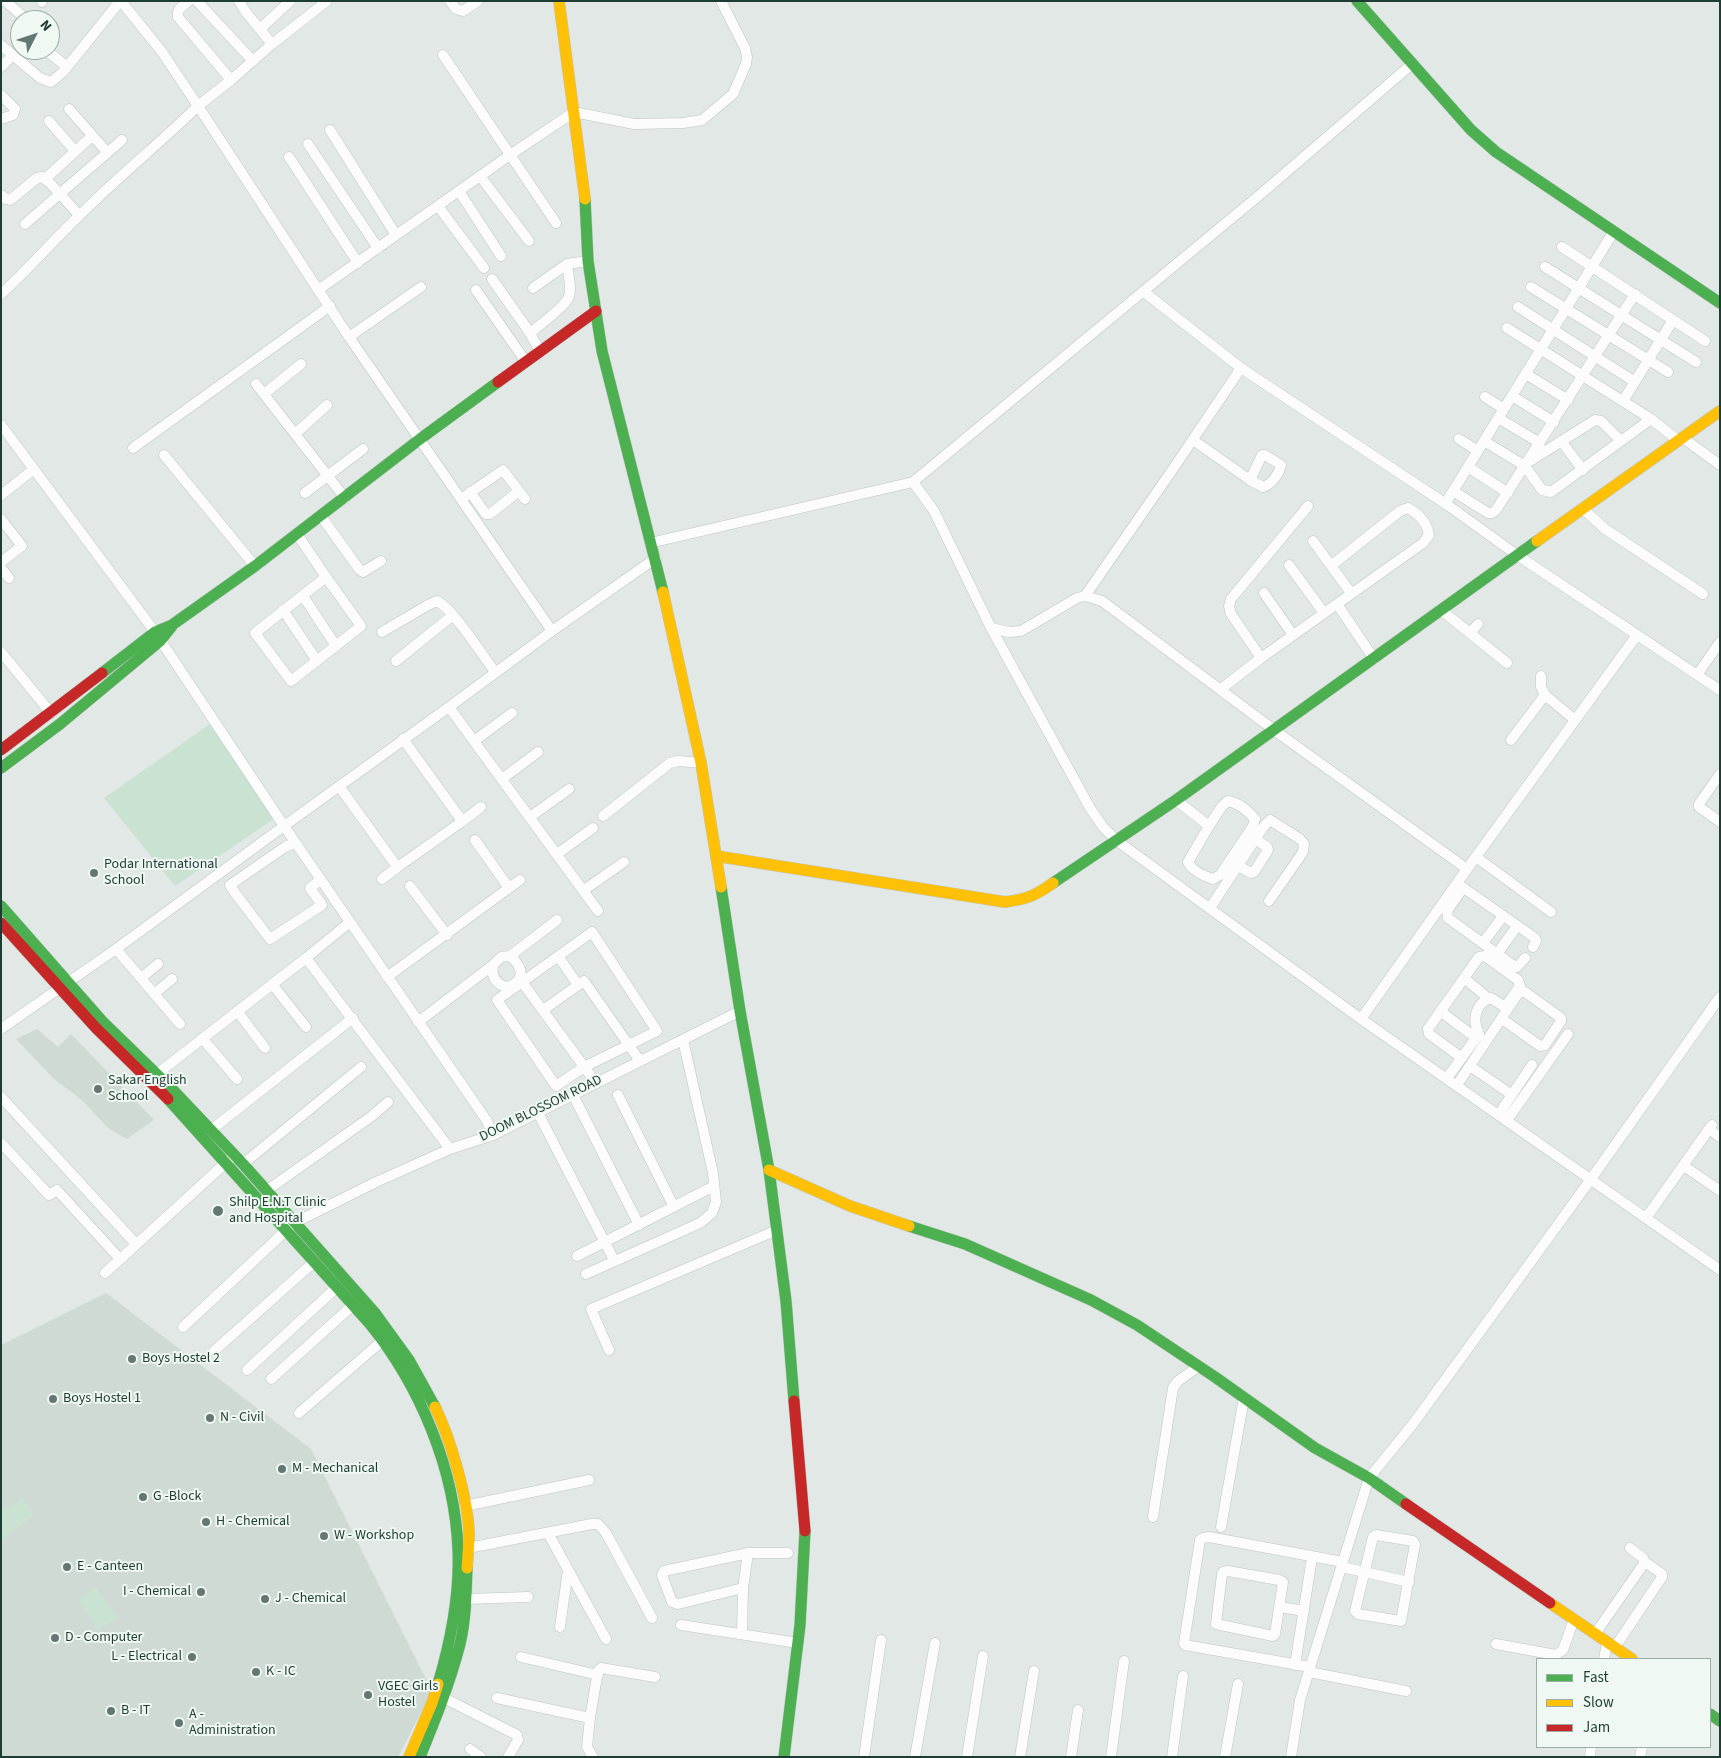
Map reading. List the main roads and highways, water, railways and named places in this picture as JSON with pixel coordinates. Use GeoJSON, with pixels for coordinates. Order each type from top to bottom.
{"type":"FeatureCollection","features":[{"type":"Feature","properties":{"kind":"place","name":"Podar International School"},"geometry":{"type":"Point","coordinates":[94,873]}},
{"type":"Feature","properties":{"kind":"place","name":"Sakar English School"},"geometry":{"type":"Point","coordinates":[98,1089]}},
{"type":"Feature","properties":{"kind":"place","name":"Shilp E.N.T Clinic and Hospital"},"geometry":{"type":"Point","coordinates":[218,1211]}},
{"type":"Feature","properties":{"kind":"place","name":"Boys Hostel 2"},"geometry":{"type":"Point","coordinates":[132,1359]}},
{"type":"Feature","properties":{"kind":"place","name":"Boys Hostel 1"},"geometry":{"type":"Point","coordinates":[53,1399]}},
{"type":"Feature","properties":{"kind":"place","name":"N - Civil"},"geometry":{"type":"Point","coordinates":[210,1418]}},
{"type":"Feature","properties":{"kind":"place","name":"M - Mechanical"},"geometry":{"type":"Point","coordinates":[282,1469]}},
{"type":"Feature","properties":{"kind":"place","name":"G -Block"},"geometry":{"type":"Point","coordinates":[143,1497]}},
{"type":"Feature","properties":{"kind":"place","name":"H - Chemical"},"geometry":{"type":"Point","coordinates":[206,1522]}},
{"type":"Feature","properties":{"kind":"place","name":"W - Workshop"},"geometry":{"type":"Point","coordinates":[324,1536]}},
{"type":"Feature","properties":{"kind":"place","name":"E - Canteen"},"geometry":{"type":"Point","coordinates":[67,1567]}},
{"type":"Feature","properties":{"kind":"place","name":"I - Chemical"},"geometry":{"type":"Point","coordinates":[201,1592]}},
{"type":"Feature","properties":{"kind":"place","name":"J - Chemical"},"geometry":{"type":"Point","coordinates":[265,1599]}},
{"type":"Feature","properties":{"kind":"place","name":"D - Computer"},"geometry":{"type":"Point","coordinates":[55,1638]}},
{"type":"Feature","properties":{"kind":"place","name":"L - Electrical"},"geometry":{"type":"Point","coordinates":[192,1657]}},
{"type":"Feature","properties":{"kind":"place","name":"K - IC"},"geometry":{"type":"Point","coordinates":[256,1672]}},
{"type":"Feature","properties":{"kind":"place","name":"VGEC Girls Hostel"},"geometry":{"type":"Point","coordinates":[368,1695]}},
{"type":"Feature","properties":{"kind":"place","name":"B - IT"},"geometry":{"type":"Point","coordinates":[111,1711]}},
{"type":"Feature","properties":{"kind":"place","name":"A - Administration"},"geometry":{"type":"Point","coordinates":[179,1723]}}]}
